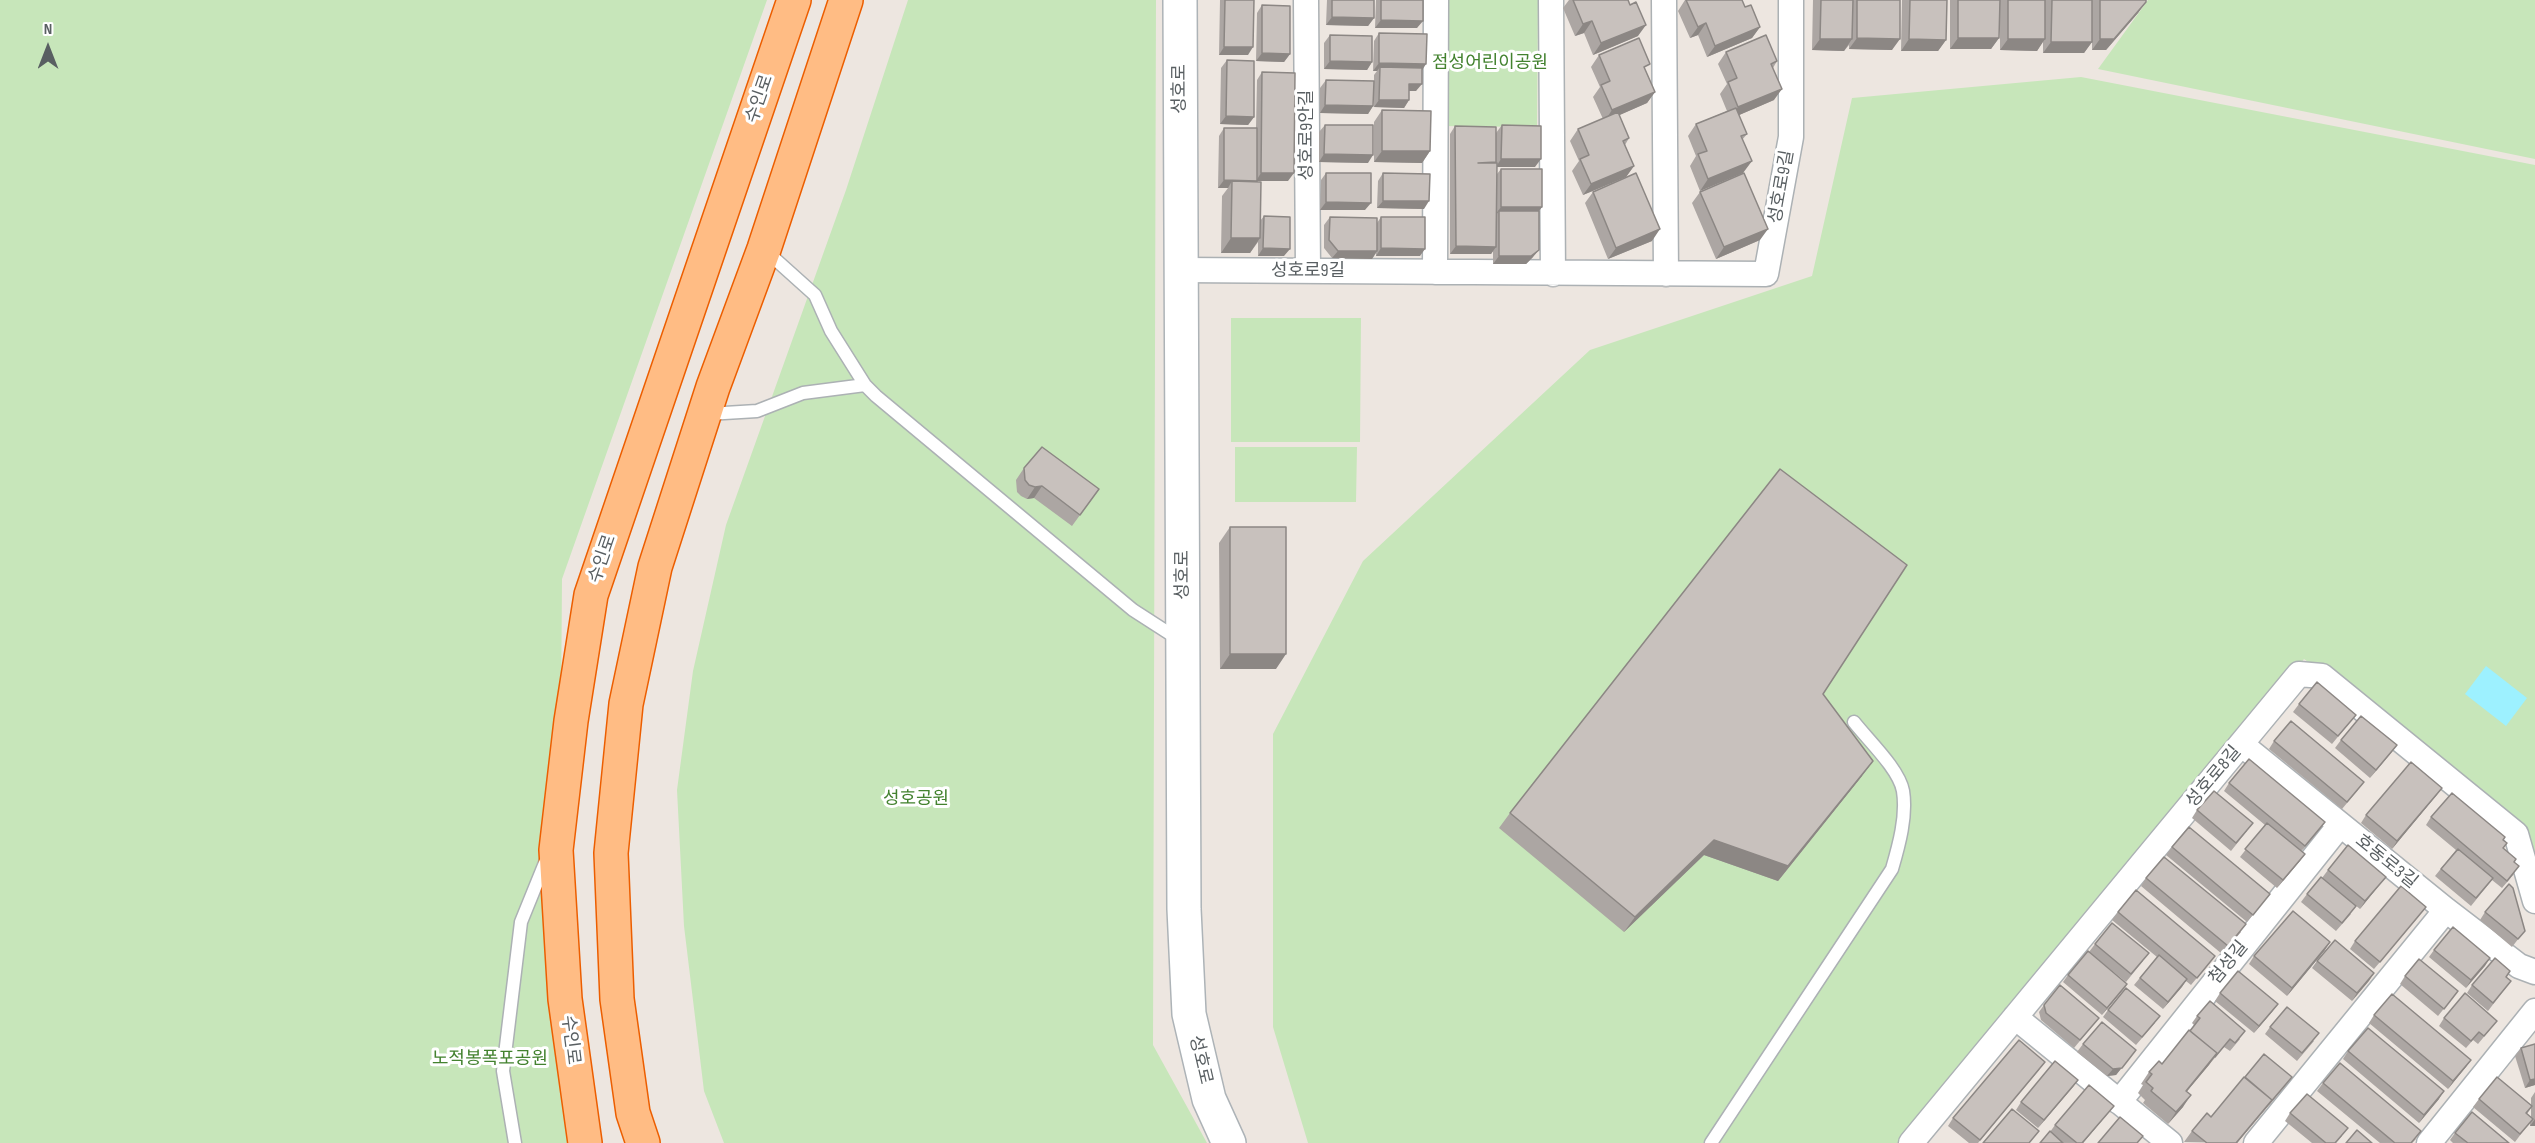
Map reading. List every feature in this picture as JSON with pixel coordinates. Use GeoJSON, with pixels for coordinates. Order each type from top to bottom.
{"type":"FeatureCollection","features":[{"type":"Feature","properties":{"kind":"highway","name":"수인로"},"geometry":{"type":"LineString","coordinates":[[585,1143],[565,999],[556,850],[571,721],[591,595],[794,0]]}},
{"type":"Feature","properties":{"kind":"highway"},"geometry":{"type":"LineString","coordinates":[[643,1143],[633,1113],[617,999],[611,853],[626,704],[655,567],[713,387],[764,249],[846,0]]}},
{"type":"Feature","properties":{"kind":"street","name":"성호로"},"geometry":{"type":"LineString","coordinates":[[1180,0],[1184,909],[1189,1014],[1209,1099],[1229,1143]]}},
{"type":"Feature","properties":{"kind":"street","name":"성호로9안길"},"geometry":{"type":"LineString","coordinates":[[1306,0],[1308,270]]}},
{"type":"Feature","properties":{"kind":"street"},"geometry":{"type":"LineString","coordinates":[[1435,272],[1436,0]]}},
{"type":"Feature","properties":{"kind":"street"},"geometry":{"type":"LineString","coordinates":[[1551,0],[1553,274]]}},
{"type":"Feature","properties":{"kind":"street"},"geometry":{"type":"LineString","coordinates":[[1664,0],[1666,274]]}},
{"type":"Feature","properties":{"kind":"street","name":"성호로9길"},"geometry":{"type":"LineString","coordinates":[[1181,270],[1766,274],[1791,137],[1791,0]]}},
{"type":"Feature","properties":{"kind":"street","name":"성호로8길"},"geometry":{"type":"LineString","coordinates":[[1924,1139],[2015,1017],[2299,674],[2322,676],[2516,834],[2535,901]]}},
{"type":"Feature","properties":{"kind":"street","name":"호동로3길"},"geometry":{"type":"LineString","coordinates":[[2241,744],[2446,910],[2519,966],[2535,972]]}},
{"type":"Feature","properties":{"kind":"street","name":"첨성길"},"geometry":{"type":"LineString","coordinates":[[2119,1102],[2340,825]]}},
{"type":"Feature","properties":{"kind":"street"},"geometry":{"type":"LineString","coordinates":[[2256,1143],[2446,910]]}},
{"type":"Feature","properties":{"kind":"street"},"geometry":{"type":"LineString","coordinates":[[2429,1143],[2535,1011]]}},
{"type":"Feature","properties":{"kind":"street"},"geometry":{"type":"LineString","coordinates":[[2015,1017],[2170,1143]]}},
{"type":"Feature","properties":{"kind":"lane"},"geometry":{"type":"LineString","coordinates":[[764,249],[814,295],[831,331],[865,385],[876,396],[1133,610],[1183,642]]}},
{"type":"Feature","properties":{"kind":"lane"},"geometry":{"type":"LineString","coordinates":[[706,414],[757,411],[803,393],[865,385]]}},
{"type":"Feature","properties":{"kind":"lane"},"geometry":{"type":"LineString","coordinates":[[1711,1143],[1892,869],[1899,848],[1903,818],[1903,790],[1896,774],[1854,722]]}},
{"type":"Feature","properties":{"kind":"lane"},"geometry":{"type":"LineString","coordinates":[[515,1143],[503,1071],[521,922],[558,832]]}},
{"type":"Feature","properties":{"kind":"green space","name":"노적봉폭포공원"},"geometry":{"type":"Polygon","coordinates":[[[0,0],[767,0],[562,579],[559,968],[589,1143],[0,1143],[0,0]]]}},
{"type":"Feature","properties":{"kind":"green space","name":"성호공원"},"geometry":{"type":"Polygon","coordinates":[[[908,0],[1156,0],[1153,1045],[1207,1143],[724,1143],[704,1091],[684,926],[677,790],[693,671],[726,525],[846,190],[908,0]]]}},
{"type":"Feature","properties":{"kind":"green space","name":"점성어린이공원"},"geometry":{"type":"Polygon","coordinates":[[[1443,0],[1538,0],[1537,127],[1441,126],[1443,0]]]}},
{"type":"Feature","properties":{"kind":"green space"},"geometry":{"type":"Polygon","coordinates":[[[2148,0],[2535,0],[2535,159],[2098,69],[2148,0]]]}},
{"type":"Feature","properties":{"kind":"green space"},"geometry":{"type":"Polygon","coordinates":[[[2081,77],[2535,165],[2535,879],[2500,807],[2429,747],[2304,659],[2224,763],[1935,1097],[1898,1143],[1308,1143],[1273,1027],[1273,734],[1363,561],[1590,350],[1812,276],[1852,98],[2081,77]]]}},
{"type":"Feature","properties":{"kind":"green space"},"geometry":{"type":"Polygon","coordinates":[[[1231,318],[1361,318],[1360,442],[1231,442],[1231,318]]]}},
{"type":"Feature","properties":{"kind":"green space"},"geometry":{"type":"Polygon","coordinates":[[[1235,447],[1357,447],[1356,502],[1235,502],[1235,447]]]}},
{"type":"Feature","properties":{"kind":"water"},"geometry":{"type":"Polygon","coordinates":[[[2486,666],[2527,698],[2506,726],[2465,694],[2486,666]]]}},
{"type":"Feature","properties":{"kind":"building"},"geometry":{"type":"Polygon","coordinates":[[[1225,0],[1254,0],[1253,47],[1224,47],[1225,0]]]}},
{"type":"Feature","properties":{"kind":"building"},"geometry":{"type":"Polygon","coordinates":[[[1332,0],[1374,0],[1374,18],[1332,17],[1332,0]]]}},
{"type":"Feature","properties":{"kind":"building"},"geometry":{"type":"Polygon","coordinates":[[[1381,0],[1423,0],[1423,21],[1381,20],[1381,0]]]}},
{"type":"Feature","properties":{"kind":"building"},"geometry":{"type":"Polygon","coordinates":[[[1573,0],[1628,0],[1630,5],[1636,2],[1646,25],[1601,43],[1592,21],[1583,24],[1573,0]]]}},
{"type":"Feature","properties":{"kind":"building"},"geometry":{"type":"Polygon","coordinates":[[[1686,0],[1742,0],[1745,7],[1751,5],[1760,27],[1715,46],[1706,23],[1698,27],[1686,0]]]}},
{"type":"Feature","properties":{"kind":"building"},"geometry":{"type":"Polygon","coordinates":[[[1821,0],[1853,0],[1852,39],[1820,39],[1821,0]]]}},
{"type":"Feature","properties":{"kind":"building"},"geometry":{"type":"Polygon","coordinates":[[[1857,0],[1900,0],[1900,39],[1857,38],[1857,0]]]}},
{"type":"Feature","properties":{"kind":"building"},"geometry":{"type":"Polygon","coordinates":[[[1910,0],[1947,0],[1946,40],[1909,39],[1910,0]]]}},
{"type":"Feature","properties":{"kind":"building"},"geometry":{"type":"Polygon","coordinates":[[[1958,0],[2000,0],[1999,38],[1958,38],[1958,0]]]}},
{"type":"Feature","properties":{"kind":"building"},"geometry":{"type":"Polygon","coordinates":[[[2008,0],[2045,0],[2045,39],[2008,39],[2008,0]]]}},
{"type":"Feature","properties":{"kind":"building"},"geometry":{"type":"Polygon","coordinates":[[[2052,0],[2092,0],[2092,42],[2051,42],[2052,0]]]}},
{"type":"Feature","properties":{"kind":"building"},"geometry":{"type":"Polygon","coordinates":[[[2100,0],[2146,0],[2146,2],[2114,39],[2100,39],[2100,0]]]}},
{"type":"Feature","properties":{"kind":"building"},"geometry":{"type":"Polygon","coordinates":[[[1262,5],[1290,6],[1290,54],[1262,53],[1262,5]]]}},
{"type":"Feature","properties":{"kind":"building"},"geometry":{"type":"Polygon","coordinates":[[[1379,33],[1427,34],[1426,64],[1379,63],[1379,33]]]}},
{"type":"Feature","properties":{"kind":"building"},"geometry":{"type":"Polygon","coordinates":[[[1330,35],[1372,36],[1372,62],[1330,61],[1330,35]]]}},
{"type":"Feature","properties":{"kind":"building"},"geometry":{"type":"Polygon","coordinates":[[[1766,35],[1777,61],[1771,64],[1782,89],[1738,107],[1728,82],[1737,78],[1726,52],[1766,35]]]}},
{"type":"Feature","properties":{"kind":"building"},"geometry":{"type":"Polygon","coordinates":[[[1639,38],[1650,64],[1644,67],[1655,92],[1612,110],[1601,85],[1610,81],[1599,55],[1639,38]]]}},
{"type":"Feature","properties":{"kind":"building"},"geometry":{"type":"Polygon","coordinates":[[[1227,60],[1254,61],[1254,117],[1226,116],[1227,60]]]}},
{"type":"Feature","properties":{"kind":"building"},"geometry":{"type":"Polygon","coordinates":[[[1380,67],[1422,68],[1422,84],[1409,84],[1409,100],[1379,100],[1380,67]]]}},
{"type":"Feature","properties":{"kind":"building"},"geometry":{"type":"Polygon","coordinates":[[[1262,72],[1295,73],[1294,173],[1261,173],[1262,72]]]}},
{"type":"Feature","properties":{"kind":"building"},"geometry":{"type":"Polygon","coordinates":[[[1326,80],[1374,81],[1373,106],[1325,105],[1326,80]]]}},
{"type":"Feature","properties":{"kind":"building"},"geometry":{"type":"Polygon","coordinates":[[[1736,108],[1747,134],[1741,136],[1752,161],[1708,179],[1698,154],[1707,151],[1696,124],[1736,108]]]}},
{"type":"Feature","properties":{"kind":"building"},"geometry":{"type":"Polygon","coordinates":[[[1382,110],[1431,111],[1430,151],[1382,151],[1382,110]]]}},
{"type":"Feature","properties":{"kind":"building"},"geometry":{"type":"Polygon","coordinates":[[[1618,112],[1629,138],[1623,141],[1634,166],[1591,184],[1580,159],[1589,155],[1578,129],[1618,112]]]}},
{"type":"Feature","properties":{"kind":"building"},"geometry":{"type":"Polygon","coordinates":[[[1325,125],[1373,125],[1373,155],[1324,154],[1325,125]]]}},
{"type":"Feature","properties":{"kind":"building"},"geometry":{"type":"Polygon","coordinates":[[[1502,125],[1541,126],[1541,159],[1501,159],[1502,125]]]}},
{"type":"Feature","properties":{"kind":"building"},"geometry":{"type":"Polygon","coordinates":[[[1455,126],[1496,127],[1496,162],[1478,163],[1497,163],[1496,247],[1456,246],[1455,126]]]}},
{"type":"Feature","properties":{"kind":"building"},"geometry":{"type":"Polygon","coordinates":[[[1224,128],[1257,128],[1257,181],[1224,180],[1224,128]]]}},
{"type":"Feature","properties":{"kind":"building"},"geometry":{"type":"Polygon","coordinates":[[[1501,169],[1542,169],[1542,207],[1501,207],[1501,169]]]}},
{"type":"Feature","properties":{"kind":"building"},"geometry":{"type":"Polygon","coordinates":[[[1326,173],[1371,173],[1371,203],[1326,202],[1326,173]]]}},
{"type":"Feature","properties":{"kind":"building"},"geometry":{"type":"Polygon","coordinates":[[[1383,173],[1430,174],[1429,201],[1383,201],[1383,173]]]}},
{"type":"Feature","properties":{"kind":"building"},"geometry":{"type":"Polygon","coordinates":[[[1636,173],[1660,229],[1616,248],[1593,192],[1636,173]]]}},
{"type":"Feature","properties":{"kind":"building"},"geometry":{"type":"Polygon","coordinates":[[[1744,173],[1768,229],[1724,247],[1700,192],[1744,173]]]}},
{"type":"Feature","properties":{"kind":"building"},"geometry":{"type":"Polygon","coordinates":[[[1232,181],[1261,182],[1260,238],[1231,238],[1232,181]]]}},
{"type":"Feature","properties":{"kind":"building"},"geometry":{"type":"Polygon","coordinates":[[[1499,211],[1539,211],[1539,250],[1531,256],[1499,256],[1499,211]]]}},
{"type":"Feature","properties":{"kind":"building"},"geometry":{"type":"Polygon","coordinates":[[[1264,216],[1290,217],[1290,249],[1263,248],[1264,216]]]}},
{"type":"Feature","properties":{"kind":"building"},"geometry":{"type":"Polygon","coordinates":[[[1330,217],[1377,218],[1377,251],[1338,251],[1329,240],[1330,217]]]}},
{"type":"Feature","properties":{"kind":"building"},"geometry":{"type":"Polygon","coordinates":[[[1381,217],[1425,217],[1425,249],[1381,248],[1381,217]]]}},
{"type":"Feature","properties":{"kind":"building"},"geometry":{"type":"Polygon","coordinates":[[[1042,447],[1099,489],[1080,515],[1042,486],[1029,485],[1025,480],[1024,468],[1042,447]]]}},
{"type":"Feature","properties":{"kind":"building"},"geometry":{"type":"Polygon","coordinates":[[[1780,469],[1907,565],[1823,694],[1873,761],[1788,866],[1714,840],[1635,917],[1510,813],[1780,469]]]}},
{"type":"Feature","properties":{"kind":"building"},"geometry":{"type":"Polygon","coordinates":[[[1230,527],[1286,527],[1286,654],[1230,654],[1230,527]]]}},
{"type":"Feature","properties":{"kind":"building"},"geometry":{"type":"Polygon","coordinates":[[[2317,682],[2356,715],[2338,736],[2299,704],[2317,682]]]}},
{"type":"Feature","properties":{"kind":"building"},"geometry":{"type":"Polygon","coordinates":[[[2361,716],[2397,745],[2376,770],[2341,740],[2361,716]]]}},
{"type":"Feature","properties":{"kind":"building"},"geometry":{"type":"Polygon","coordinates":[[[2291,721],[2364,782],[2347,802],[2274,741],[2291,721]]]}},
{"type":"Feature","properties":{"kind":"building"},"geometry":{"type":"Polygon","coordinates":[[[2249,759],[2325,822],[2305,846],[2229,783],[2249,759]]]}},
{"type":"Feature","properties":{"kind":"building"},"geometry":{"type":"Polygon","coordinates":[[[2411,762],[2442,788],[2397,841],[2366,815],[2411,762]]]}},
{"type":"Feature","properties":{"kind":"building"},"geometry":{"type":"Polygon","coordinates":[[[2214,791],[2253,823],[2236,843],[2197,810],[2214,791]]]}},
{"type":"Feature","properties":{"kind":"building"},"geometry":{"type":"Polygon","coordinates":[[[2452,793],[2505,837],[2503,840],[2507,843],[2503,848],[2516,859],[2514,862],[2519,866],[2507,881],[2431,817],[2452,793]]]}},
{"type":"Feature","properties":{"kind":"building"},"geometry":{"type":"Polygon","coordinates":[[[2267,823],[2305,854],[2283,880],[2245,849],[2267,823]]]}},
{"type":"Feature","properties":{"kind":"building"},"geometry":{"type":"Polygon","coordinates":[[[2189,827],[2270,894],[2253,915],[2172,847],[2189,827]]]}},
{"type":"Feature","properties":{"kind":"building"},"geometry":{"type":"Polygon","coordinates":[[[2348,845],[2386,877],[2365,901],[2328,870],[2348,845]]]}},
{"type":"Feature","properties":{"kind":"building"},"geometry":{"type":"Polygon","coordinates":[[[2458,849],[2493,878],[2476,898],[2441,869],[2458,849]]]}},
{"type":"Feature","properties":{"kind":"building"},"geometry":{"type":"Polygon","coordinates":[[[2164,857],[2246,924],[2228,946],[2146,878],[2164,857]]]}},
{"type":"Feature","properties":{"kind":"building"},"geometry":{"type":"Polygon","coordinates":[[[2321,877],[2356,906],[2342,923],[2307,894],[2321,877]]]}},
{"type":"Feature","properties":{"kind":"building"},"geometry":{"type":"Polygon","coordinates":[[[2509,884],[2513,888],[2525,931],[2518,939],[2485,912],[2509,884]]]}},
{"type":"Feature","properties":{"kind":"building"},"geometry":{"type":"Polygon","coordinates":[[[2401,886],[2426,907],[2380,962],[2355,941],[2401,886]]]}},
{"type":"Feature","properties":{"kind":"building"},"geometry":{"type":"Polygon","coordinates":[[[2136,890],[2215,956],[2197,978],[2118,912],[2136,890]]]}},
{"type":"Feature","properties":{"kind":"building"},"geometry":{"type":"Polygon","coordinates":[[[2293,911],[2330,942],[2292,988],[2254,956],[2293,911]]]}},
{"type":"Feature","properties":{"kind":"building"},"geometry":{"type":"Polygon","coordinates":[[[2112,923],[2149,953],[2131,974],[2095,944],[2112,923]]]}},
{"type":"Feature","properties":{"kind":"building"},"geometry":{"type":"Polygon","coordinates":[[[2453,927],[2490,958],[2471,980],[2434,950],[2453,927]]]}},
{"type":"Feature","properties":{"kind":"building"},"geometry":{"type":"Polygon","coordinates":[[[2335,940],[2374,973],[2357,993],[2317,961],[2335,940]]]}},
{"type":"Feature","properties":{"kind":"building"},"geometry":{"type":"Polygon","coordinates":[[[2088,951],[2127,984],[2107,1008],[2068,975],[2088,951]]]}},
{"type":"Feature","properties":{"kind":"building"},"geometry":{"type":"Polygon","coordinates":[[[2159,955],[2187,979],[2168,1002],[2140,978],[2159,955]]]}},
{"type":"Feature","properties":{"kind":"building"},"geometry":{"type":"Polygon","coordinates":[[[2495,958],[2510,971],[2506,977],[2511,981],[2493,1003],[2472,985],[2495,958]]]}},
{"type":"Feature","properties":{"kind":"building"},"geometry":{"type":"Polygon","coordinates":[[[2419,959],[2458,991],[2444,1009],[2405,976],[2419,959]]]}},
{"type":"Feature","properties":{"kind":"building"},"geometry":{"type":"Polygon","coordinates":[[[2238,971],[2278,1004],[2259,1026],[2220,993],[2238,971]]]}},
{"type":"Feature","properties":{"kind":"building"},"geometry":{"type":"Polygon","coordinates":[[[2060,985],[2099,1018],[2080,1040],[2046,1013],[2044,1005],[2060,985]]]}},
{"type":"Feature","properties":{"kind":"building"},"geometry":{"type":"Polygon","coordinates":[[[2126,988],[2160,1016],[2142,1037],[2108,1010],[2126,988]]]}},
{"type":"Feature","properties":{"kind":"building"},"geometry":{"type":"Polygon","coordinates":[[[2465,993],[2497,1021],[2484,1036],[2479,1032],[2471,1041],[2444,1018],[2465,993]]]}},
{"type":"Feature","properties":{"kind":"building"},"geometry":{"type":"Polygon","coordinates":[[[2392,994],[2471,1060],[2453,1081],[2374,1015],[2392,994]]]}},
{"type":"Feature","properties":{"kind":"building"},"geometry":{"type":"Polygon","coordinates":[[[2210,1001],[2245,1031],[2235,1043],[2230,1039],[2215,1057],[2217,1053],[2190,1031],[2200,1018],[2197,1016],[2210,1001]]]}},
{"type":"Feature","properties":{"kind":"building"},"geometry":{"type":"Polygon","coordinates":[[[2287,1007],[2319,1033],[2302,1053],[2270,1027],[2287,1007]]]}},
{"type":"Feature","properties":{"kind":"building"},"geometry":{"type":"Polygon","coordinates":[[[2102,1022],[2136,1050],[2122,1068],[2113,1069],[2083,1044],[2102,1022]]]}},
{"type":"Feature","properties":{"kind":"building"},"geometry":{"type":"Polygon","coordinates":[[[2368,1028],[2444,1091],[2424,1115],[2348,1051],[2368,1028]]]}},
{"type":"Feature","properties":{"kind":"building"},"geometry":{"type":"Polygon","coordinates":[[[2189,1030],[2217,1053],[2186,1091],[2191,1095],[2176,1112],[2151,1091],[2153,1088],[2146,1082],[2152,1074],[2149,1072],[2159,1061],[2162,1064],[2189,1030]]]}},
{"type":"Feature","properties":{"kind":"building"},"geometry":{"type":"Polygon","coordinates":[[[2019,1040],[2045,1062],[1980,1140],[1953,1118],[2019,1040]]]}},
{"type":"Feature","properties":{"kind":"building"},"geometry":{"type":"Polygon","coordinates":[[[2535,1044],[2535,1079],[2530,1080],[2521,1048],[2535,1044]]]}},
{"type":"Feature","properties":{"kind":"building"},"geometry":{"type":"Polygon","coordinates":[[[2264,1054],[2292,1077],[2269,1104],[2272,1100],[2245,1077],[2264,1054]]]}},
{"type":"Feature","properties":{"kind":"building"},"geometry":{"type":"Polygon","coordinates":[[[2055,1061],[2078,1080],[2044,1120],[2021,1102],[2055,1061]]]}},
{"type":"Feature","properties":{"kind":"building"},"geometry":{"type":"Polygon","coordinates":[[[2340,1063],[2421,1131],[2411,1143],[2395,1143],[2323,1083],[2340,1063]]]}},
{"type":"Feature","properties":{"kind":"building"},"geometry":{"type":"Polygon","coordinates":[[[2244,1077],[2272,1100],[2236,1143],[2207,1143],[2192,1131],[2207,1113],[2211,1117],[2244,1077]]]}},
{"type":"Feature","properties":{"kind":"building"},"geometry":{"type":"Polygon","coordinates":[[[2497,1077],[2532,1106],[2526,1113],[2533,1119],[2520,1134],[2479,1099],[2497,1077]]]}},
{"type":"Feature","properties":{"kind":"building"},"geometry":{"type":"Polygon","coordinates":[[[2089,1085],[2114,1106],[2082,1143],[2077,1143],[2055,1125],[2089,1085]]]}},
{"type":"Feature","properties":{"kind":"building"},"geometry":{"type":"Polygon","coordinates":[[[2307,1094],[2348,1128],[2335,1143],[2326,1143],[2290,1113],[2307,1094]]]}},
{"type":"Feature","properties":{"kind":"building"},"geometry":{"type":"Polygon","coordinates":[[[2012,1109],[2039,1131],[2029,1143],[1983,1143],[2012,1109]]]}},
{"type":"Feature","properties":{"kind":"building"},"geometry":{"type":"Polygon","coordinates":[[[2472,1112],[2509,1143],[2468,1143],[2455,1133],[2472,1112]]]}},
{"type":"Feature","properties":{"kind":"building"},"geometry":{"type":"Polygon","coordinates":[[[2120,1117],[2143,1136],[2137,1143],[2098,1143],[2120,1117]]]}},
{"type":"Feature","properties":{"kind":"building"},"geometry":{"type":"Polygon","coordinates":[[[2357,1130],[2372,1143],[2346,1143],[2357,1130]]]}},
{"type":"Feature","properties":{"kind":"building"},"geometry":{"type":"Polygon","coordinates":[[[2050,1131],[2063,1143],[2040,1143],[2050,1131]]]}}]}
